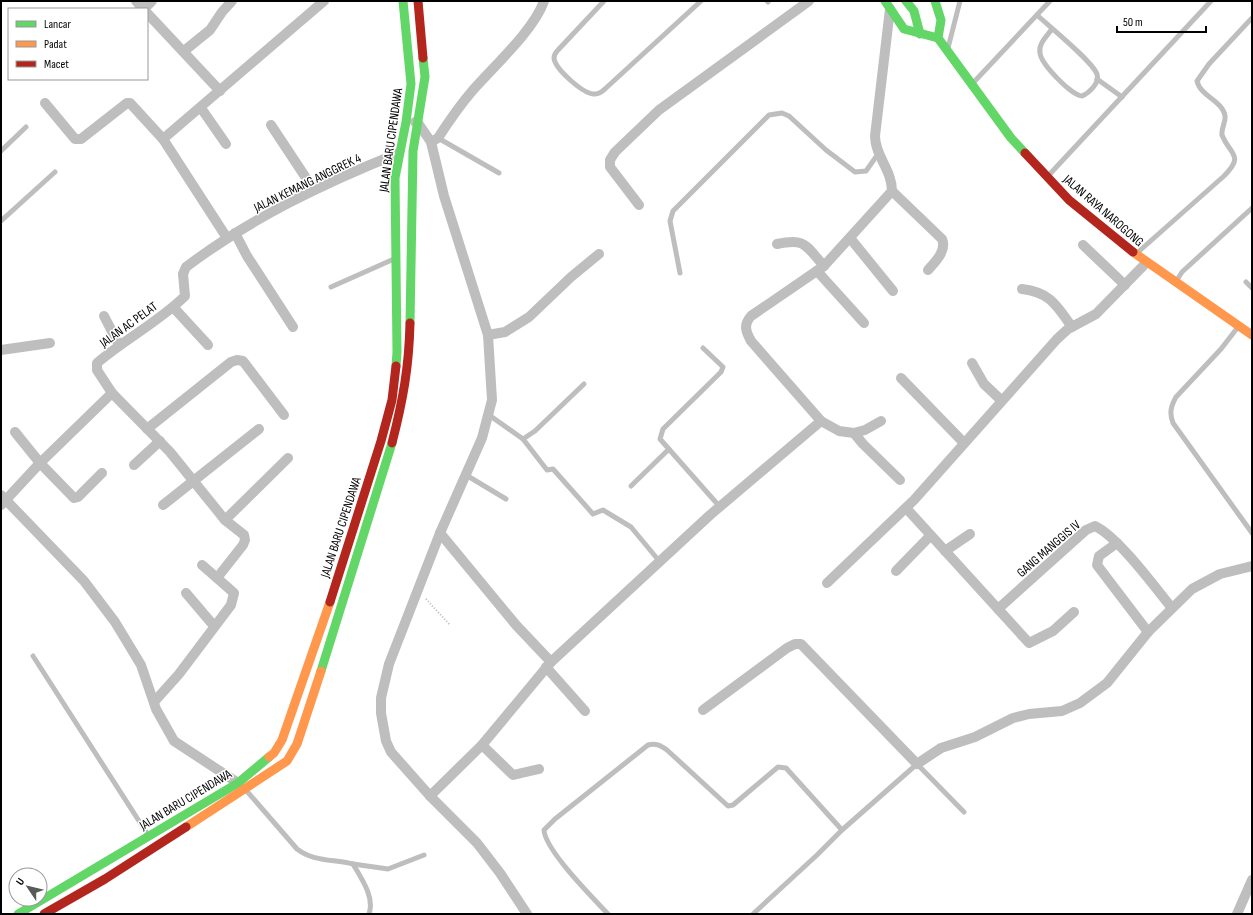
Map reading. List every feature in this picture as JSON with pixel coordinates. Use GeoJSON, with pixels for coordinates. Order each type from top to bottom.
{"type":"FeatureCollection","features":[{"type":"Feature","properties":{"kind":"main road","name":"JALAN BARU CIPENDAWA"},"geometry":{"type":"LineString","coordinates":[[44,914],[106,879],[155,848],[242,786],[274,753],[282,740],[324,620],[381,441],[392,400],[396,352],[395,178],[406,122],[411,84],[403,1]]}},
{"type":"Feature","properties":{"kind":"main road","name":"JALAN BARU CIPENDAWA"},"geometry":{"type":"LineString","coordinates":[[18,914],[148,836],[287,761],[297,744],[392,445],[404,396],[409,360],[412,151],[425,77],[418,1]]}},
{"type":"Feature","properties":{"kind":"main road"},"geometry":{"type":"LineString","coordinates":[[906,1],[914,12],[920,34]]}},
{"type":"Feature","properties":{"kind":"main road"},"geometry":{"type":"LineString","coordinates":[[887,5],[904,29],[938,38],[941,20],[931,3]]}},
{"type":"Feature","properties":{"kind":"main road","name":"JALAN RAYA NAROGONG"},"geometry":{"type":"LineString","coordinates":[[938,38],[970,86],[1011,138],[1069,200],[1146,263],[1252,335]]}},
{"type":"Feature","properties":{"kind":"main road"},"geometry":{"type":"LineString","coordinates":[[381,441],[392,445]]}},
{"type":"Feature","properties":{"kind":"main road"},"geometry":{"type":"LineString","coordinates":[[324,620],[336,624]]}},
{"type":"Feature","properties":{"kind":"street"},"geometry":{"type":"LineString","coordinates":[[184,51],[210,30],[222,12],[232,1]]}},
{"type":"Feature","properties":{"kind":"street"},"geometry":{"type":"LineString","coordinates":[[163,139],[324,1]]}},
{"type":"Feature","properties":{"kind":"street"},"geometry":{"type":"LineString","coordinates":[[435,140],[471,92],[524,33],[544,1]]}},
{"type":"Feature","properties":{"kind":"street"},"geometry":{"type":"LineString","coordinates":[[639,205],[610,167],[610,160],[615,152],[659,110],[809,1]]}},
{"type":"Feature","properties":{"kind":"street"},"geometry":{"type":"LineString","coordinates":[[887,5],[875,129],[876,145],[878,153],[889,173],[892,191],[942,239],[944,245],[941,252],[928,270]]}},
{"type":"Feature","properties":{"kind":"street"},"geometry":{"type":"LineString","coordinates":[[148,14],[220,91]]}},
{"type":"Feature","properties":{"kind":"street"},"geometry":{"type":"LineString","coordinates":[[45,103],[75,139],[81,139],[127,103],[130,103],[163,139],[246,256],[293,327]]}},
{"type":"Feature","properties":{"kind":"street"},"geometry":{"type":"LineString","coordinates":[[201,108],[226,144]]}},
{"type":"Feature","properties":{"kind":"street"},"geometry":{"type":"LineString","coordinates":[[406,122],[418,122],[435,140],[444,196],[488,335],[492,390],[489,415],[482,438],[440,533],[389,664],[381,698],[381,713],[386,742],[391,752],[430,796],[477,843],[500,873],[527,914]]}},
{"type":"Feature","properties":{"kind":"street"},"geometry":{"type":"LineString","coordinates":[[271,125],[314,190]]}},
{"type":"Feature","properties":{"kind":"street","name":"JALAN KEMANG ANGGREK 4"},"geometry":{"type":"LineString","coordinates":[[231,236],[346,174],[399,153]]}},
{"type":"Feature","properties":{"kind":"street"},"geometry":{"type":"LineString","coordinates":[[881,420],[865,430],[854,433],[839,431],[821,422],[751,341],[745,329],[751,316],[820,268],[850,238],[892,191]]}},
{"type":"Feature","properties":{"kind":"street","name":"JALAN AC PELAT"},"geometry":{"type":"LineString","coordinates":[[112,393],[96,366],[119,345],[174,308],[186,293],[183,270],[231,236]]}},
{"type":"Feature","properties":{"kind":"street"},"geometry":{"type":"LineString","coordinates":[[850,238],[893,291]]}},
{"type":"Feature","properties":{"kind":"street"},"geometry":{"type":"LineString","coordinates":[[777,244],[794,241],[802,242],[820,268],[864,323]]}},
{"type":"Feature","properties":{"kind":"street"},"geometry":{"type":"LineString","coordinates":[[1083,245],[1125,285]]}},
{"type":"Feature","properties":{"kind":"street"},"geometry":{"type":"LineString","coordinates":[[488,335],[505,332],[529,317],[599,254]]}},
{"type":"Feature","properties":{"kind":"street"},"geometry":{"type":"LineString","coordinates":[[827,583],[906,508],[1057,339],[1072,327],[1096,314],[1146,263]]}},
{"type":"Feature","properties":{"kind":"street"},"geometry":{"type":"LineString","coordinates":[[1022,288],[1039,292],[1048,298],[1072,327]]}},
{"type":"Feature","properties":{"kind":"street"},"geometry":{"type":"LineString","coordinates":[[174,308],[208,346]]}},
{"type":"Feature","properties":{"kind":"street"},"geometry":{"type":"LineString","coordinates":[[104,316],[119,345]]}},
{"type":"Feature","properties":{"kind":"street"},"geometry":{"type":"LineString","coordinates":[[1,350],[50,343]]}},
{"type":"Feature","properties":{"kind":"street"},"geometry":{"type":"LineString","coordinates":[[147,428],[231,362],[237,360],[243,361],[284,415]]}},
{"type":"Feature","properties":{"kind":"street"},"geometry":{"type":"LineString","coordinates":[[972,363],[984,384],[1001,400]]}},
{"type":"Feature","properties":{"kind":"street"},"geometry":{"type":"LineString","coordinates":[[901,378],[964,443]]}},
{"type":"Feature","properties":{"kind":"street"},"geometry":{"type":"LineString","coordinates":[[217,578],[243,545],[245,540],[244,535],[225,520],[160,441],[112,393],[2,500],[84,581],[111,616],[128,642],[140,665],[154,702],[174,741],[242,786]]}},
{"type":"Feature","properties":{"kind":"street"},"geometry":{"type":"LineString","coordinates":[[430,796],[482,745],[549,665],[720,507],[821,422]]}},
{"type":"Feature","properties":{"kind":"street"},"geometry":{"type":"LineString","coordinates":[[163,505],[194,482],[259,429]]}},
{"type":"Feature","properties":{"kind":"street"},"geometry":{"type":"LineString","coordinates":[[15,432],[40,463],[74,498],[78,497],[102,473]]}},
{"type":"Feature","properties":{"kind":"street"},"geometry":{"type":"LineString","coordinates":[[854,433],[870,453],[900,480]]}},
{"type":"Feature","properties":{"kind":"street"},"geometry":{"type":"LineString","coordinates":[[134,465],[160,441]]}},
{"type":"Feature","properties":{"kind":"street"},"geometry":{"type":"LineString","coordinates":[[225,520],[288,458]]}},
{"type":"Feature","properties":{"kind":"street"},"geometry":{"type":"LineString","coordinates":[[906,508],[1029,643],[1053,631],[1074,612]]}},
{"type":"Feature","properties":{"kind":"street","name":"GANG MANGGIS IV"},"geometry":{"type":"LineString","coordinates":[[998,609],[1086,530],[1096,526],[1101,528],[1117,543],[1171,607]]}},
{"type":"Feature","properties":{"kind":"street"},"geometry":{"type":"LineString","coordinates":[[440,533],[585,711]]}},
{"type":"Feature","properties":{"kind":"street"},"geometry":{"type":"LineString","coordinates":[[945,552],[970,534]]}},
{"type":"Feature","properties":{"kind":"street"},"geometry":{"type":"LineString","coordinates":[[896,571],[930,536]]}},
{"type":"Feature","properties":{"kind":"street"},"geometry":{"type":"LineString","coordinates":[[1117,543],[1099,556],[1097,565],[1148,632]]}},
{"type":"Feature","properties":{"kind":"street"},"geometry":{"type":"LineString","coordinates":[[154,702],[179,674],[234,599],[234,593],[202,565]]}},
{"type":"Feature","properties":{"kind":"street"},"geometry":{"type":"LineString","coordinates":[[703,710],[787,648],[795,644],[801,644],[916,764],[941,748],[975,736],[1013,718],[1029,714],[1062,711],[1080,703],[1107,683],[1148,632],[1171,607],[1192,588],[1220,574],[1252,566]]}},
{"type":"Feature","properties":{"kind":"street"},"geometry":{"type":"LineString","coordinates":[[186,593],[214,626]]}},
{"type":"Feature","properties":{"kind":"street"},"geometry":{"type":"LineString","coordinates":[[482,745],[513,775],[538,769]]}},
{"type":"Feature","properties":{"kind":"street"},"geometry":{"type":"LineString","coordinates":[[1237,914],[1252,880]]}},
{"type":"Feature","properties":{"kind":"lane"},"geometry":{"type":"LineString","coordinates":[[604,1],[554,56],[556,64],[576,85],[590,94],[596,94],[606,88],[701,1]]}},
{"type":"Feature","properties":{"kind":"lane"},"geometry":{"type":"LineString","coordinates":[[947,52],[960,1]]}},
{"type":"Feature","properties":{"kind":"lane"},"geometry":{"type":"LineString","coordinates":[[970,86],[1050,1]]}},
{"type":"Feature","properties":{"kind":"lane"},"geometry":{"type":"LineString","coordinates":[[1047,177],[1211,1]]}},
{"type":"Feature","properties":{"kind":"lane"},"geometry":{"type":"LineString","coordinates":[[1037,15],[1089,63],[1096,73],[1097,79],[1122,97]]}},
{"type":"Feature","properties":{"kind":"lane"},"geometry":{"type":"LineString","coordinates":[[1136,254],[1224,176],[1234,164],[1235,156],[1222,135],[1225,120],[1224,110],[1201,90],[1197,81],[1209,64],[1252,18]]}},
{"type":"Feature","properties":{"kind":"lane"},"geometry":{"type":"LineString","coordinates":[[1052,29],[1043,41],[1039,51],[1045,65],[1077,96],[1085,94],[1097,79]]}},
{"type":"Feature","properties":{"kind":"lane"},"geometry":{"type":"LineString","coordinates":[[680,273],[670,221],[673,210],[769,115],[782,113],[789,116],[836,159],[855,172],[866,171],[878,153]]}},
{"type":"Feature","properties":{"kind":"lane"},"geometry":{"type":"LineString","coordinates":[[1,151],[26,127]]}},
{"type":"Feature","properties":{"kind":"lane"},"geometry":{"type":"LineString","coordinates":[[435,140],[499,174]]}},
{"type":"Feature","properties":{"kind":"lane"},"geometry":{"type":"LineString","coordinates":[[1,221],[55,172]]}},
{"type":"Feature","properties":{"kind":"lane"},"geometry":{"type":"LineString","coordinates":[[1175,282],[1182,272],[1252,208]]}},
{"type":"Feature","properties":{"kind":"lane"},"geometry":{"type":"LineString","coordinates":[[331,287],[395,259]]}},
{"type":"Feature","properties":{"kind":"lane"},"geometry":{"type":"LineString","coordinates":[[1246,282],[1252,288]]}},
{"type":"Feature","properties":{"kind":"lane"},"geometry":{"type":"LineString","coordinates":[[1239,326],[1221,349],[1176,397],[1172,404],[1171,417],[1173,423],[1252,534]]}},
{"type":"Feature","properties":{"kind":"lane"},"geometry":{"type":"LineString","coordinates":[[704,348],[723,367],[721,372],[663,429],[660,439],[720,507]]}},
{"type":"Feature","properties":{"kind":"lane"},"geometry":{"type":"LineString","coordinates":[[523,439],[535,431],[584,384]]}},
{"type":"Feature","properties":{"kind":"lane"},"geometry":{"type":"LineString","coordinates":[[489,415],[523,439],[547,470],[554,469],[593,514],[603,510],[631,527],[660,562]]}},
{"type":"Feature","properties":{"kind":"lane"},"geometry":{"type":"LineString","coordinates":[[631,486],[668,449]]}},
{"type":"Feature","properties":{"kind":"lane"},"geometry":{"type":"LineString","coordinates":[[465,474],[506,499]]}},
{"type":"Feature","properties":{"kind":"lane"},"geometry":{"type":"LineString","coordinates":[[33,656],[155,848]]}},
{"type":"Feature","properties":{"kind":"lane"},"geometry":{"type":"LineString","coordinates":[[608,914],[560,860],[544,837],[544,830],[554,819],[648,745],[653,744],[661,746],[667,750],[728,806],[733,805],[778,767],[786,768],[842,830]]}},
{"type":"Feature","properties":{"kind":"lane"},"geometry":{"type":"LineString","coordinates":[[753,914],[842,830],[916,764],[964,812]]}},
{"type":"Feature","properties":{"kind":"lane"},"geometry":{"type":"LineString","coordinates":[[242,786],[297,849],[305,855],[313,858],[388,869],[424,854]]}},
{"type":"Feature","properties":{"kind":"lane"},"geometry":{"type":"LineString","coordinates":[[353,864],[367,890],[371,908],[369,914]]}},
{"type":"Feature","properties":{"kind":"path"},"geometry":{"type":"LineString","coordinates":[[418,590],[450,625]]}},
{"type":"Feature","properties":{"kind":"traffic: fast"},"geometry":{"type":"LineString","coordinates":[[396,366],[395,178],[406,122],[411,84],[403,1]]}},
{"type":"Feature","properties":{"kind":"traffic: fast"},"geometry":{"type":"LineString","coordinates":[[885,1],[904,29],[938,38]]}},
{"type":"Feature","properties":{"kind":"traffic: fast"},"geometry":{"type":"LineString","coordinates":[[906,1],[914,11],[920,34]]}},
{"type":"Feature","properties":{"kind":"traffic: fast"},"geometry":{"type":"LineString","coordinates":[[935,1],[941,20],[938,38],[1011,138],[1025,153]]}},
{"type":"Feature","properties":{"kind":"traffic: fast"},"geometry":{"type":"LineString","coordinates":[[410,323],[413,151],[425,77],[423,58]]}},
{"type":"Feature","properties":{"kind":"traffic: fast"},"geometry":{"type":"LineString","coordinates":[[321,671],[392,443]]}},
{"type":"Feature","properties":{"kind":"traffic: fast"},"geometry":{"type":"LineString","coordinates":[[18,914],[238,783],[269,757]]}},
{"type":"Feature","properties":{"kind":"traffic: slow"},"geometry":{"type":"LineString","coordinates":[[1133,252],[1252,335]]}},
{"type":"Feature","properties":{"kind":"traffic: slow"},"geometry":{"type":"LineString","coordinates":[[269,757],[274,753],[282,740],[330,602]]}},
{"type":"Feature","properties":{"kind":"traffic: slow"},"geometry":{"type":"LineString","coordinates":[[186,827],[287,761],[297,744],[321,671]]}},
{"type":"Feature","properties":{"kind":"traffic: jam"},"geometry":{"type":"LineString","coordinates":[[418,1],[423,58]]}},
{"type":"Feature","properties":{"kind":"traffic: jam"},"geometry":{"type":"LineString","coordinates":[[1025,153],[1069,200],[1133,252]]}},
{"type":"Feature","properties":{"kind":"traffic: jam"},"geometry":{"type":"LineString","coordinates":[[392,443],[405,383],[410,323]]}},
{"type":"Feature","properties":{"kind":"traffic: jam"},"geometry":{"type":"LineString","coordinates":[[330,602],[381,441],[392,400],[396,366]]}},
{"type":"Feature","properties":{"kind":"traffic: jam"},"geometry":{"type":"LineString","coordinates":[[44,914],[105,879],[186,827]]}}]}
